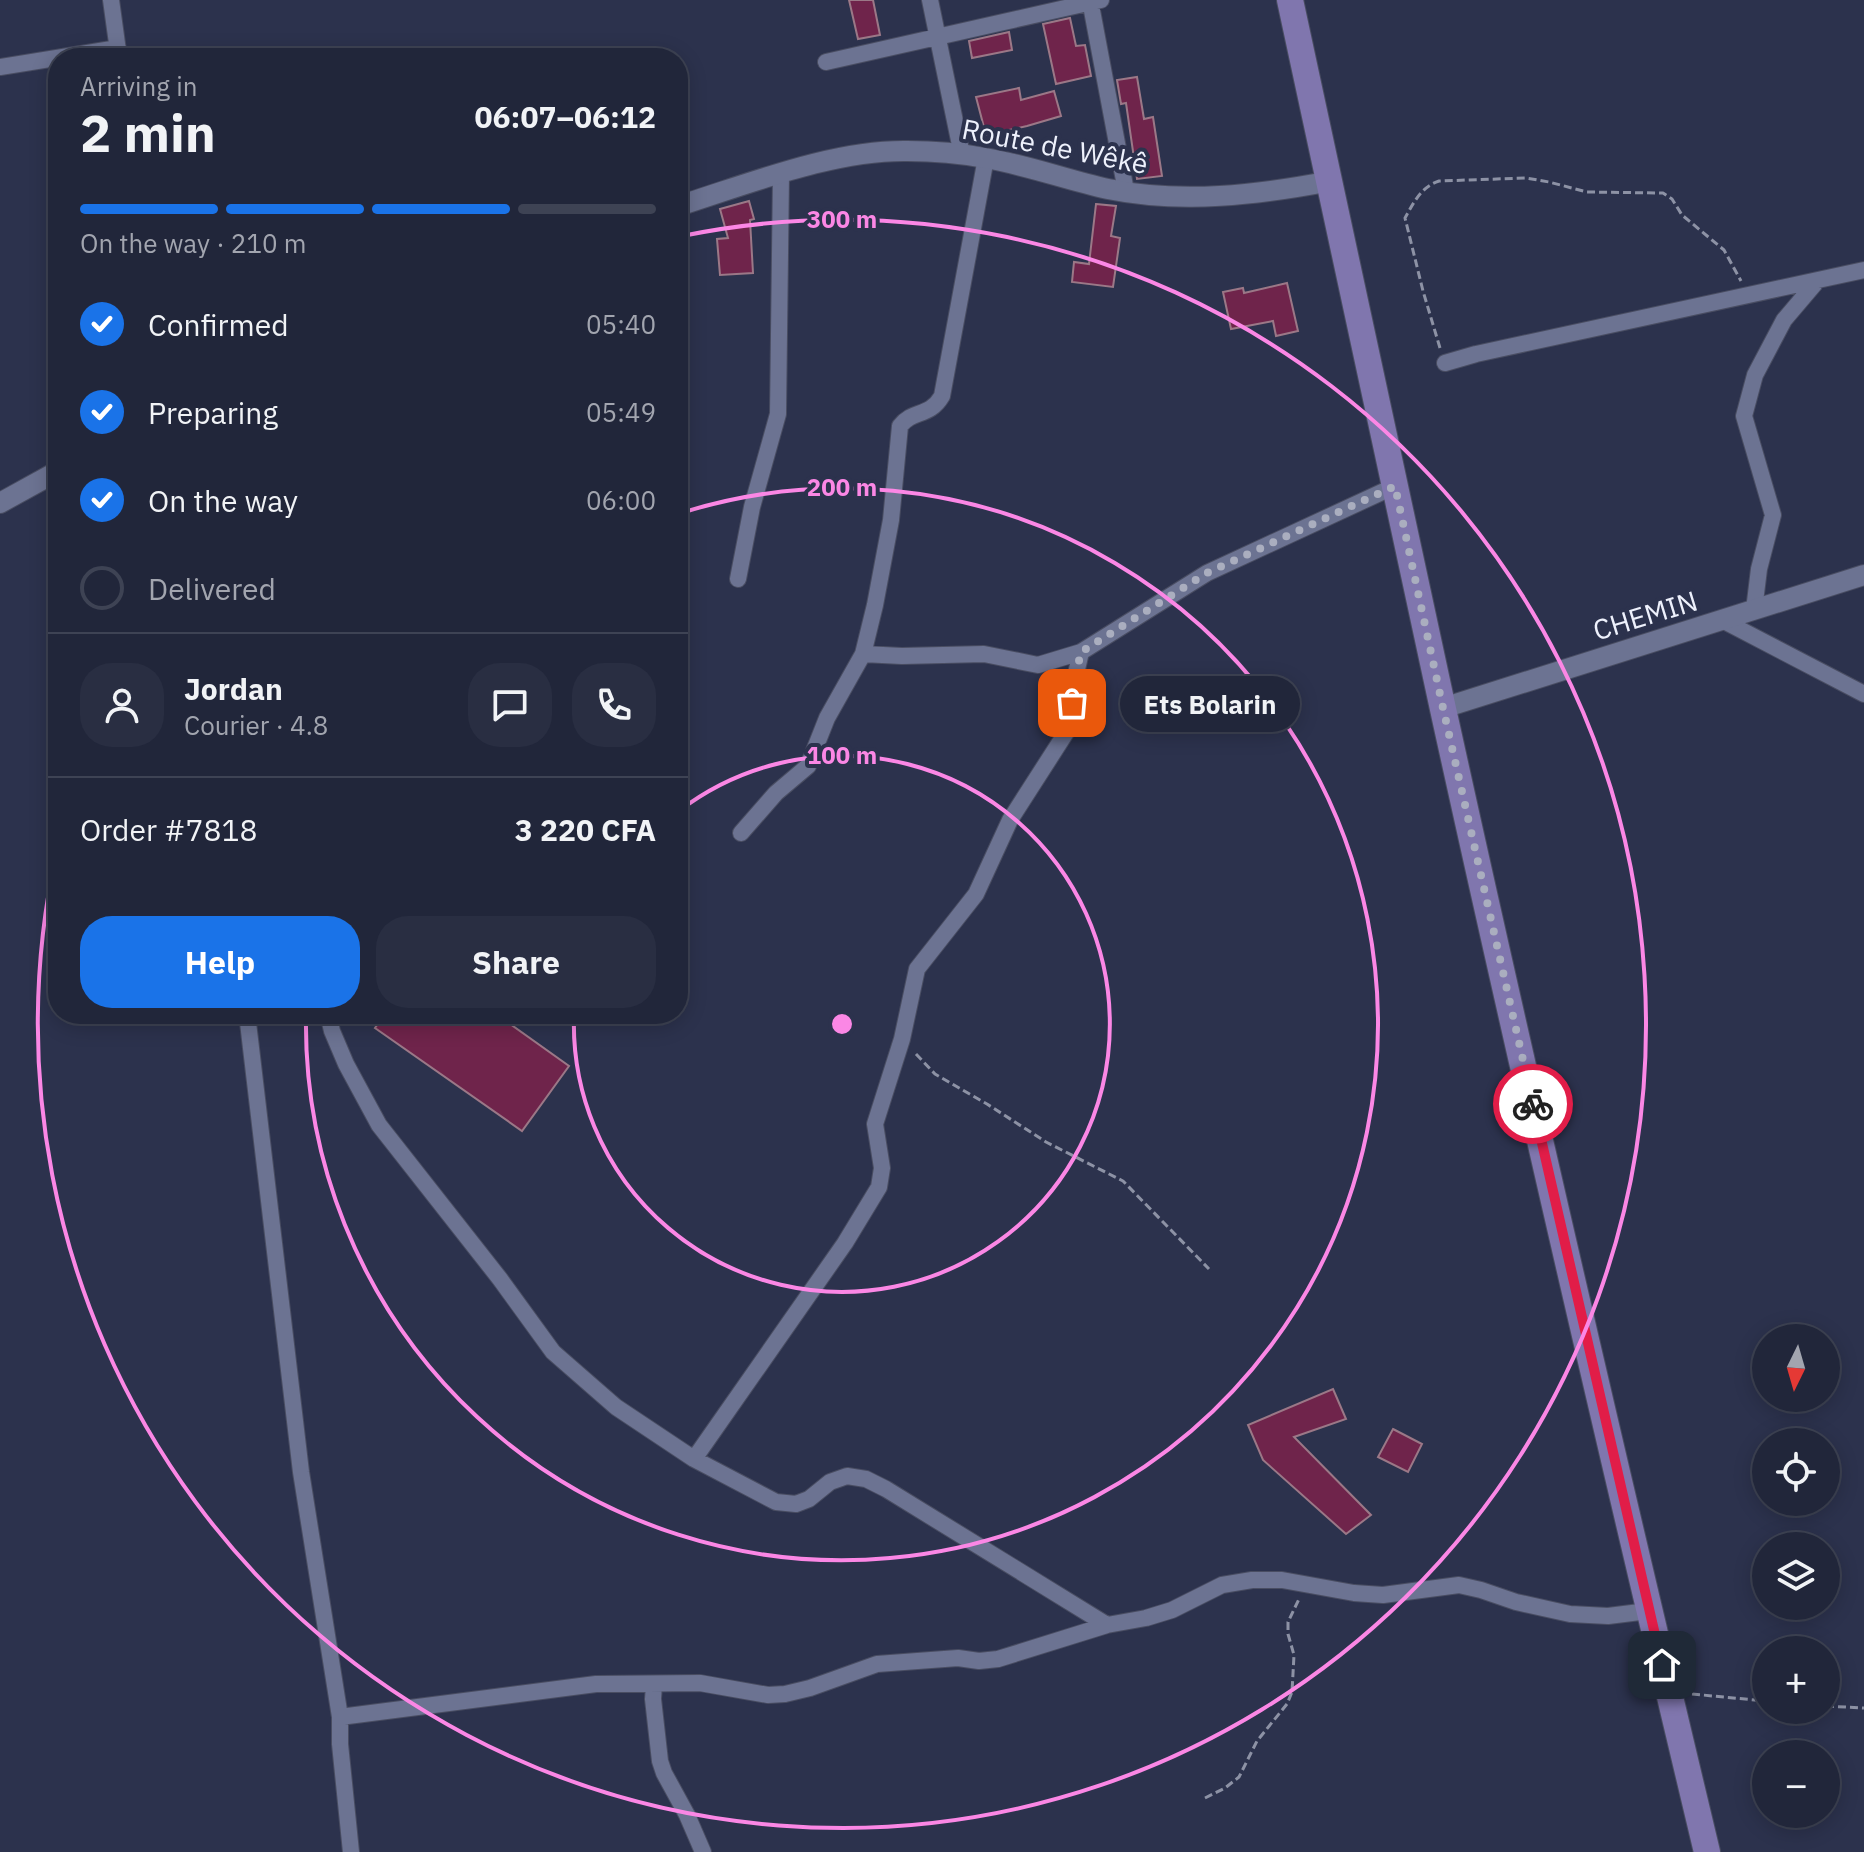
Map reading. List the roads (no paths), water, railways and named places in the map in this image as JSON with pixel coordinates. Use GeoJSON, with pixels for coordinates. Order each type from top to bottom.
{"type":"FeatureCollection","features":[{"type":"Feature","properties":{"kind":"highway"},"geometry":{"type":"LineString","coordinates":[[1290,0],[1443,708],[1648,1611],[1707,1852]]}},
{"type":"Feature","properties":{"kind":"street"},"geometry":{"type":"LineString","coordinates":[[111,0],[117,48]]}},
{"type":"Feature","properties":{"kind":"street"},"geometry":{"type":"LineString","coordinates":[[930,0],[962,155]]}},
{"type":"Feature","properties":{"kind":"street"},"geometry":{"type":"LineString","coordinates":[[826,62],[1094,1],[1126,191]]}},
{"type":"Feature","properties":{"kind":"street"},"geometry":{"type":"LineString","coordinates":[[0,67],[48,61]]}},
{"type":"Feature","properties":{"kind":"street","name":"Route de Wêkê"},"geometry":{"type":"LineString","coordinates":[[688,203],[819,163],[861,154],[903,151],[986,158],[1110,189],[1160,195],[1225,196],[1273,192],[1331,181]]}},
{"type":"Feature","properties":{"kind":"street"},"geometry":{"type":"LineString","coordinates":[[741,833],[776,793],[808,766],[827,718],[863,654],[891,520],[900,426],[905,419],[936,406],[942,396],[986,158]]}},
{"type":"Feature","properties":{"kind":"street"},"geometry":{"type":"LineString","coordinates":[[738,579],[752,507],[778,414],[781,174]]}},
{"type":"Feature","properties":{"kind":"street"},"geometry":{"type":"LineString","coordinates":[[1445,363],[1864,270]]}},
{"type":"Feature","properties":{"kind":"street"},"geometry":{"type":"LineString","coordinates":[[1754,610],[1759,569],[1773,515],[1744,416],[1755,375],[1784,320],[1818,280]]}},
{"type":"Feature","properties":{"kind":"street"},"geometry":{"type":"LineString","coordinates":[[0,503],[48,477]]}},
{"type":"Feature","properties":{"kind":"street"},"geometry":{"type":"LineString","coordinates":[[863,654],[984,654],[1038,665],[1081,652],[1207,573],[1395,486]]}},
{"type":"Feature","properties":{"kind":"street","name":"CHEMIN"},"geometry":{"type":"LineString","coordinates":[[1443,708],[1864,575]]}},
{"type":"Feature","properties":{"kind":"street"},"geometry":{"type":"LineString","coordinates":[[1722,620],[1864,694]]}},
{"type":"Feature","properties":{"kind":"street"},"geometry":{"type":"LineString","coordinates":[[694,1459],[841,1250],[879,1187],[882,1168],[875,1124],[902,1039],[917,969],[976,894],[1010,820],[1069,728],[1081,652]]}},
{"type":"Feature","properties":{"kind":"street"},"geometry":{"type":"LineString","coordinates":[[248,1024],[301,1472],[340,1717],[351,1852]]}},
{"type":"Feature","properties":{"kind":"street"},"geometry":{"type":"LineString","coordinates":[[330,1024],[346,1064],[379,1125],[553,1352],[616,1407],[694,1459],[776,1502],[796,1504],[809,1499],[830,1482],[847,1476],[866,1479],[1107,1625]]}},
{"type":"Feature","properties":{"kind":"street"},"geometry":{"type":"LineString","coordinates":[[340,1717],[596,1684],[700,1683],[768,1695],[785,1694],[877,1664],[958,1658],[979,1661],[998,1659],[1107,1625],[1172,1610],[1222,1585],[1252,1580],[1282,1580],[1383,1595],[1459,1585],[1570,1614],[1608,1616],[1648,1611]]}},
{"type":"Feature","properties":{"kind":"street"},"geometry":{"type":"LineString","coordinates":[[654,1685],[660,1761],[703,1852]]}},
{"type":"Feature","properties":{"kind":"place","name":"Ets Bolarin"},"geometry":{"type":"Point","coordinates":[1072,703]}}]}
